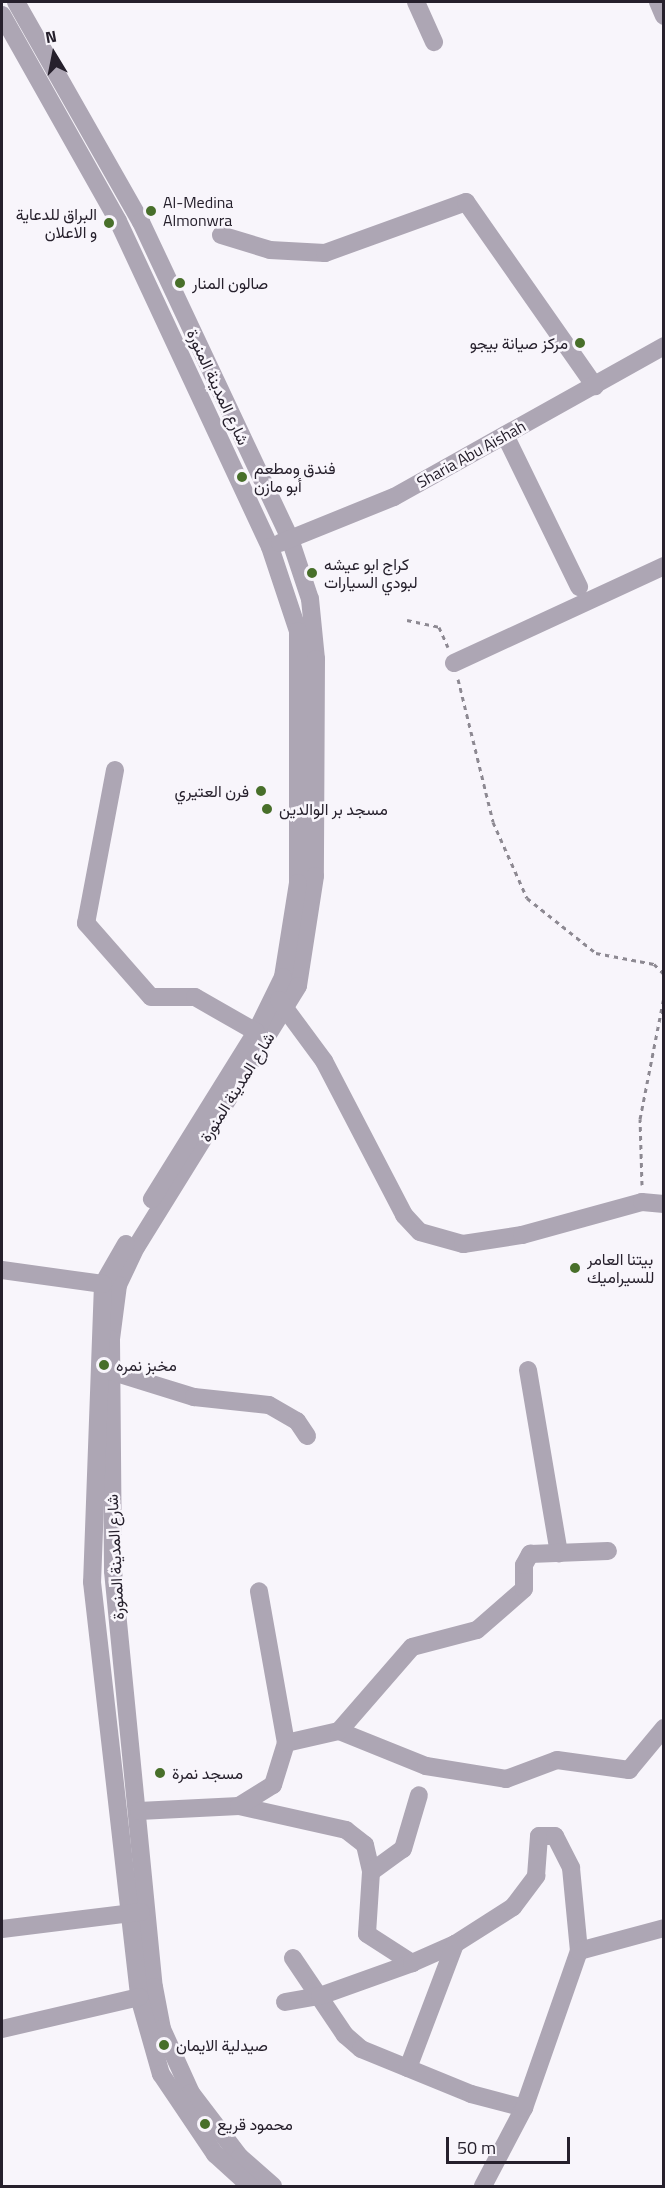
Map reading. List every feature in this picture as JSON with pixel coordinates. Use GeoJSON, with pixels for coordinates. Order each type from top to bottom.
{"type":"FeatureCollection","features":[{"type":"Feature","properties":{"kind":"street","name":"شارع المدينة المنورة"},"geometry":{"type":"LineString","coordinates":[[16,2],[141,222],[290,539],[310,599],[316,659],[315,876],[310,932],[298,986],[280,1001],[256,1032],[103,1284],[92,1582],[139,1997],[166,2083],[215,2154],[250,2187]]}},
{"type":"Feature","properties":{"kind":"street"},"geometry":{"type":"LineString","coordinates":[[416,2],[434,42]]}},
{"type":"Feature","properties":{"kind":"street"},"geometry":{"type":"LineString","coordinates":[[658,2],[663,16]]}},
{"type":"Feature","properties":{"kind":"street","name":"شارع المدينة المنورة"},"geometry":{"type":"LineString","coordinates":[[2,15],[118,220],[291,596],[299,674],[298,884],[293,936],[280,1001],[136,1247],[118,1285],[113,1372],[113,1571],[154,1988],[177,2064],[211,2123],[273,2187]]}},
{"type":"Feature","properties":{"kind":"street"},"geometry":{"type":"LineString","coordinates":[[221,235],[270,250],[326,253],[466,202],[595,386]]}},
{"type":"Feature","properties":{"kind":"street","name":"Sharia Abu Aishah"},"geometry":{"type":"LineString","coordinates":[[270,547],[394,497],[663,346]]}},
{"type":"Feature","properties":{"kind":"street"},"geometry":{"type":"LineString","coordinates":[[505,435],[579,587]]}},
{"type":"Feature","properties":{"kind":"street"},"geometry":{"type":"LineString","coordinates":[[454,663],[663,566]]}},
{"type":"Feature","properties":{"kind":"street"},"geometry":{"type":"LineString","coordinates":[[115,770],[100,829],[86,923],[151,997],[195,997],[256,1032]]}},
{"type":"Feature","properties":{"kind":"street"},"geometry":{"type":"LineString","coordinates":[[280,1001],[324,1061],[404,1215],[420,1232],[463,1244],[522,1235],[642,1202],[663,1204]]}},
{"type":"Feature","properties":{"kind":"street"},"geometry":{"type":"LineString","coordinates":[[2,1270],[103,1284]]}},
{"type":"Feature","properties":{"kind":"street"},"geometry":{"type":"LineString","coordinates":[[528,1370],[559,1553]]}},
{"type":"Feature","properties":{"kind":"street"},"geometry":{"type":"LineString","coordinates":[[113,1372],[194,1397],[269,1405],[297,1421],[307,1436]]}},
{"type":"Feature","properties":{"kind":"street"},"geometry":{"type":"LineString","coordinates":[[339,1731],[412,1647],[477,1630],[524,1589],[524,1565],[530,1554],[608,1551]]}},
{"type":"Feature","properties":{"kind":"street"},"geometry":{"type":"LineString","coordinates":[[239,1806],[273,1785],[286,1743],[259,1591]]}},
{"type":"Feature","properties":{"kind":"street"},"geometry":{"type":"LineString","coordinates":[[286,1743],[339,1731],[426,1766],[506,1779],[557,1760],[629,1770],[663,1728]]}},
{"type":"Feature","properties":{"kind":"street"},"geometry":{"type":"LineString","coordinates":[[371,1872],[403,1849],[419,1795]]}},
{"type":"Feature","properties":{"kind":"street"},"geometry":{"type":"LineString","coordinates":[[138,1811],[239,1806],[346,1830],[365,1845],[371,1872],[367,1934],[412,1963]]}},
{"type":"Feature","properties":{"kind":"street"},"geometry":{"type":"LineString","coordinates":[[285,2002],[320,1996],[412,1963],[455,1944],[513,1907],[536,1876],[539,1836],[555,1836],[571,1868],[579,1951],[524,2108],[483,2187]]}},
{"type":"Feature","properties":{"kind":"street"},"geometry":{"type":"LineString","coordinates":[[2,1929],[148,1911]]}},
{"type":"Feature","properties":{"kind":"street"},"geometry":{"type":"LineString","coordinates":[[579,1951],[663,1928]]}},
{"type":"Feature","properties":{"kind":"street"},"geometry":{"type":"LineString","coordinates":[[408,2068],[455,1944]]}},
{"type":"Feature","properties":{"kind":"street"},"geometry":{"type":"LineString","coordinates":[[293,1958],[352,2043],[408,2068],[524,2108]]}},
{"type":"Feature","properties":{"kind":"street"},"geometry":{"type":"LineString","coordinates":[[2,2029],[139,1997]]}},
{"type":"Feature","properties":{"kind":"path"},"geometry":{"type":"LineString","coordinates":[[407,620],[439,627],[454,663],[493,822],[527,898],[596,953],[654,964],[663,974]]}},
{"type":"Feature","properties":{"kind":"path"},"geometry":{"type":"LineString","coordinates":[[642,1202],[640,1119],[663,997]]}},
{"type":"Feature","properties":{"kind":"place","name":"Al-Medina Almonwra"},"geometry":{"type":"Point","coordinates":[151,211]}},
{"type":"Feature","properties":{"kind":"place","name":"البراق للدعاية و الاعلان"},"geometry":{"type":"Point","coordinates":[109,223]}},
{"type":"Feature","properties":{"kind":"place","name":"صالون المنار"},"geometry":{"type":"Point","coordinates":[180,283]}},
{"type":"Feature","properties":{"kind":"place","name":"مركز صيانة بيجو"},"geometry":{"type":"Point","coordinates":[580,343]}},
{"type":"Feature","properties":{"kind":"place","name":"فندق ومطعم أبو مازن"},"geometry":{"type":"Point","coordinates":[242,477]}},
{"type":"Feature","properties":{"kind":"place","name":"كراج ابو عيشه لبودي السيارات"},"geometry":{"type":"Point","coordinates":[312,573]}},
{"type":"Feature","properties":{"kind":"place","name":"فرن العتيري"},"geometry":{"type":"Point","coordinates":[261,791]}},
{"type":"Feature","properties":{"kind":"place","name":"مسجد بر الوالدين"},"geometry":{"type":"Point","coordinates":[267,809]}},
{"type":"Feature","properties":{"kind":"place","name":"بيتنا العامر للسيراميك"},"geometry":{"type":"Point","coordinates":[575,1268]}},
{"type":"Feature","properties":{"kind":"place","name":"مخبز نمره"},"geometry":{"type":"Point","coordinates":[104,1365]}},
{"type":"Feature","properties":{"kind":"place","name":"مسجد نمرة"},"geometry":{"type":"Point","coordinates":[160,1773]}},
{"type":"Feature","properties":{"kind":"place","name":"صيدلية الايمان"},"geometry":{"type":"Point","coordinates":[164,2045]}},
{"type":"Feature","properties":{"kind":"place","name":"محمود قريع"},"geometry":{"type":"Point","coordinates":[205,2124]}}]}
